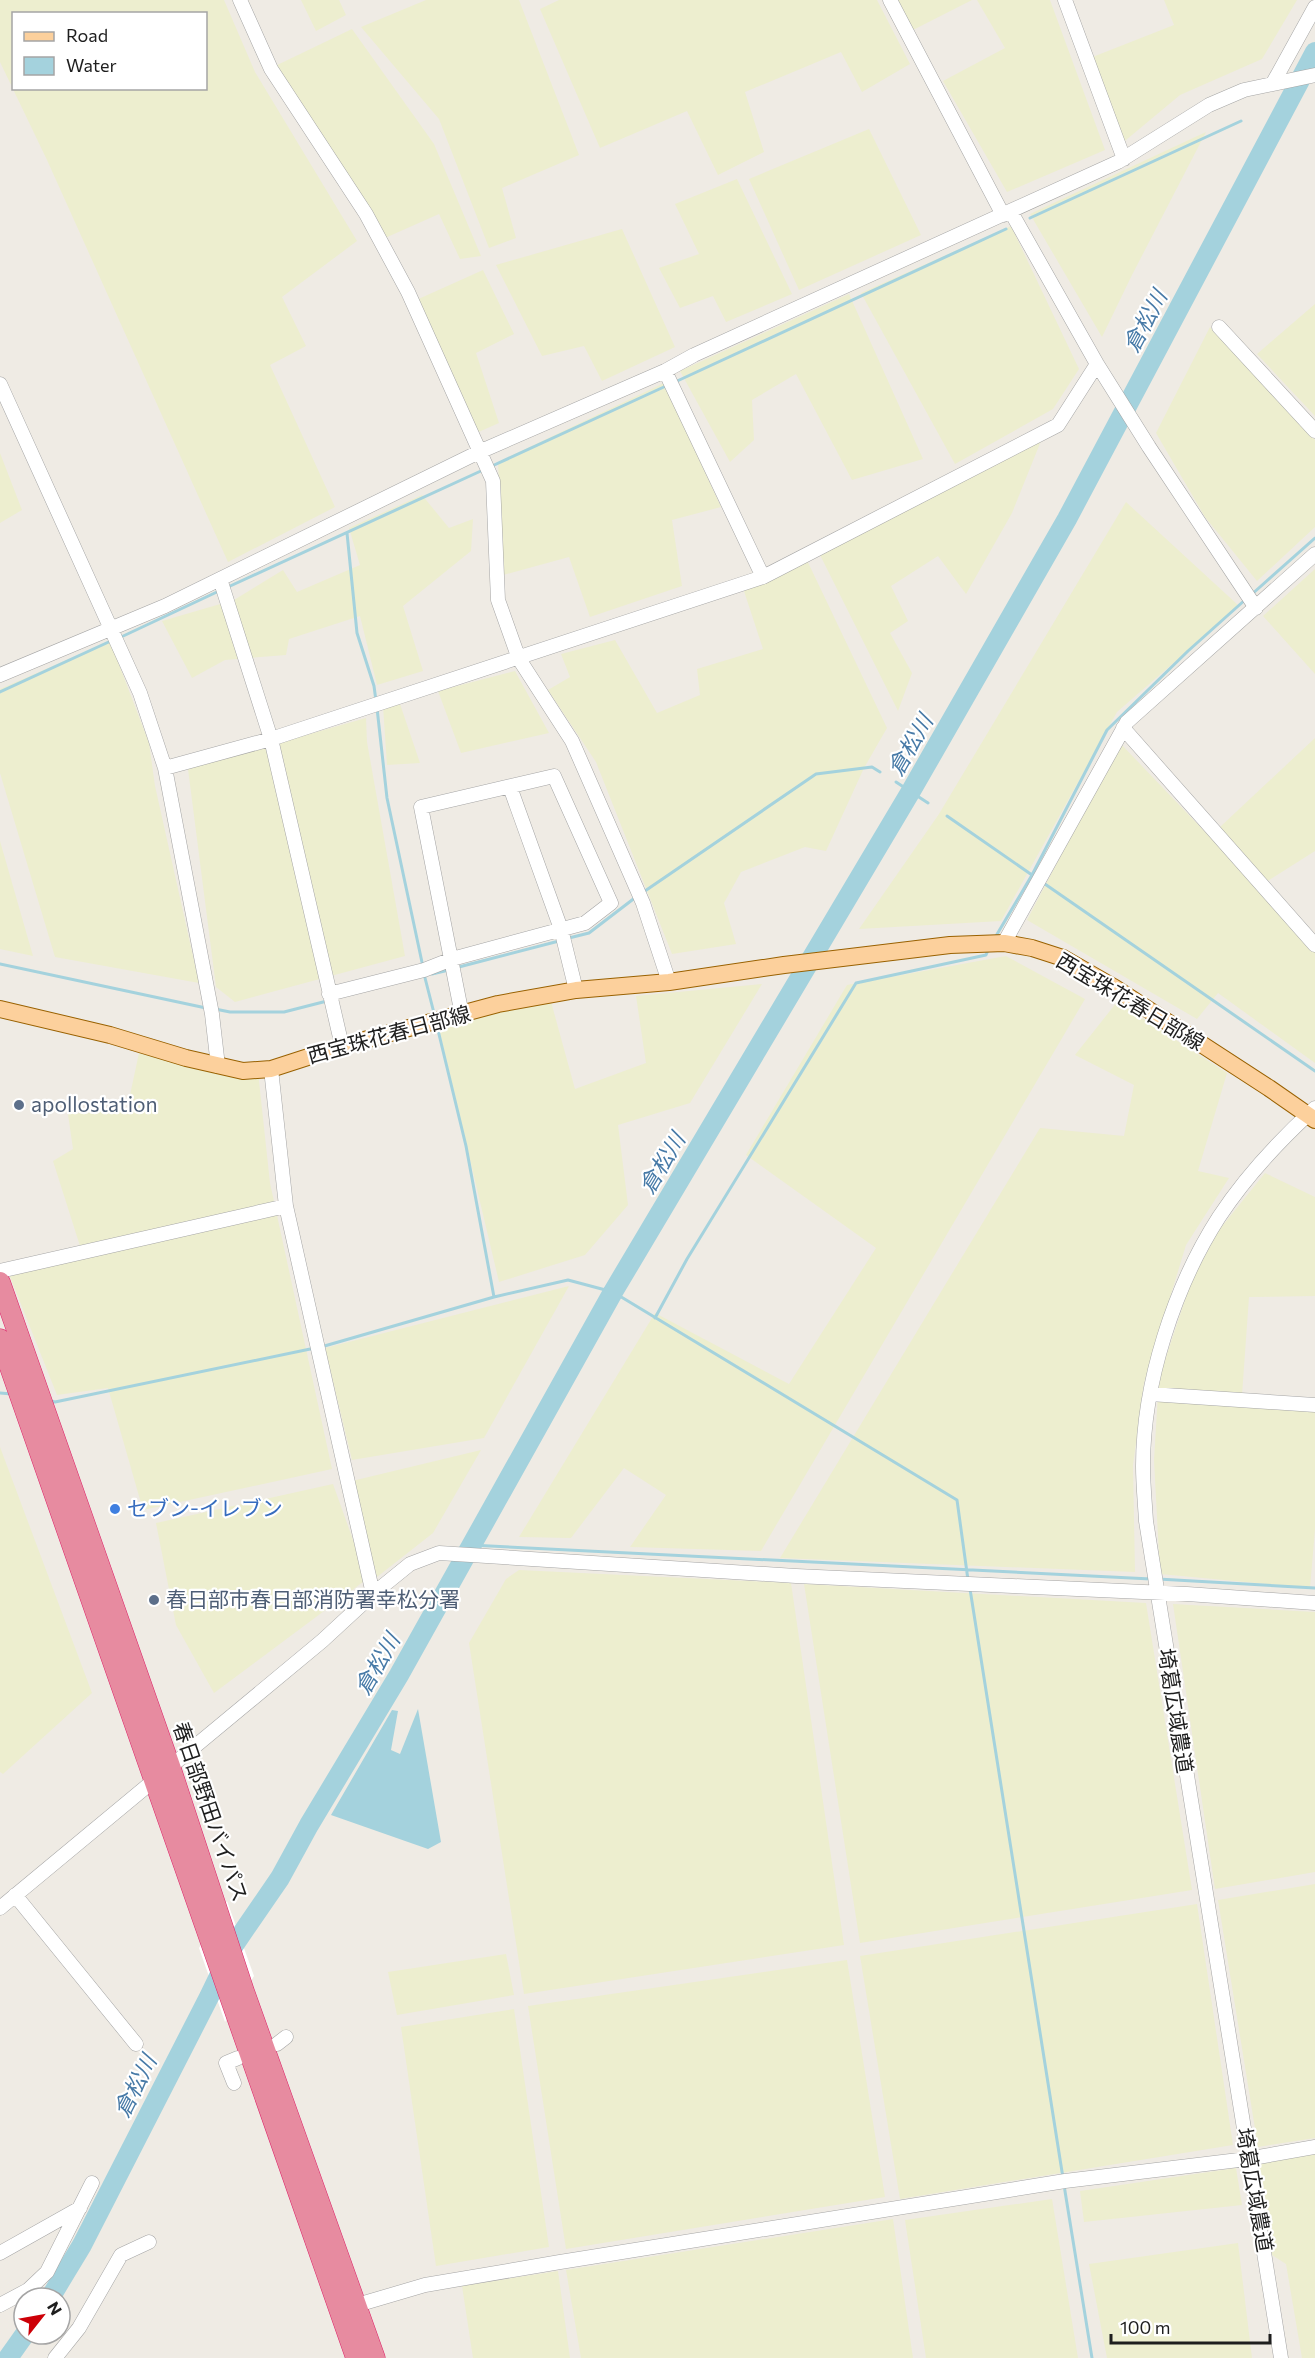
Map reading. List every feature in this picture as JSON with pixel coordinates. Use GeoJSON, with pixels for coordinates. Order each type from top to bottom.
{"type":"FeatureCollection","features":[{"type":"Feature","properties":{"kind":"highway","name":"春日部野田バイパス"},"geometry":{"type":"LineString","coordinates":[[0,1282],[170,1766],[244,1991],[375,2358]]}},
{"type":"Feature","properties":{"kind":"highway","name":"春日部野田バイパス"},"geometry":{"type":"LineString","coordinates":[[0,1339],[356,2358]]}},
{"type":"Feature","properties":{"kind":"main road","name":"西宝珠花春日部線"},"geometry":{"type":"LineString","coordinates":[[0,1009],[110,1035],[243,1071],[271,1069],[342,1046],[498,1004],[576,990],[669,982],[784,965],[950,945],[1004,943],[1032,948],[1063,958],[1125,994],[1312,1114]]}},
{"type":"Feature","properties":{"kind":"street"},"geometry":{"type":"LineString","coordinates":[[240,0],[271,69],[366,214],[408,292],[493,481],[498,600],[519,659],[572,741],[643,903],[669,982]]}},
{"type":"Feature","properties":{"kind":"street"},"geometry":{"type":"LineString","coordinates":[[890,0],[1007,213],[1097,364],[1149,447],[1251,600]]}},
{"type":"Feature","properties":{"kind":"street"},"geometry":{"type":"LineString","coordinates":[[1065,0],[1124,159]]}},
{"type":"Feature","properties":{"kind":"street"},"geometry":{"type":"LineString","coordinates":[[1274,83],[1315,7]]}},
{"type":"Feature","properties":{"kind":"street"},"geometry":{"type":"LineString","coordinates":[[0,675],[165,606],[481,457],[666,374],[693,355],[1124,159],[1209,105],[1244,90],[1315,75]]}},
{"type":"Feature","properties":{"kind":"street"},"geometry":{"type":"LineString","coordinates":[[1219,327],[1315,431]]}},
{"type":"Feature","properties":{"kind":"street"},"geometry":{"type":"LineString","coordinates":[[165,768],[271,739],[763,577],[1058,425],[1097,364]]}},
{"type":"Feature","properties":{"kind":"street"},"geometry":{"type":"LineString","coordinates":[[666,374],[763,577]]}},
{"type":"Feature","properties":{"kind":"street"},"geometry":{"type":"LineString","coordinates":[[0,384],[140,693],[165,768],[212,1014],[218,1066]]}},
{"type":"Feature","properties":{"kind":"street"},"geometry":{"type":"LineString","coordinates":[[1004,943],[1123,728],[1251,600],[1315,554]]}},
{"type":"Feature","properties":{"kind":"street"},"geometry":{"type":"LineString","coordinates":[[220,579],[271,739],[342,1046]]}},
{"type":"Feature","properties":{"kind":"street"},"geometry":{"type":"LineString","coordinates":[[1123,728],[1315,945]]}},
{"type":"Feature","properties":{"kind":"street"},"geometry":{"type":"LineString","coordinates":[[330,994],[423,970],[452,959],[585,923],[611,903],[554,776],[421,807],[452,959],[462,1015]]}},
{"type":"Feature","properties":{"kind":"street"},"geometry":{"type":"LineString","coordinates":[[510,787],[561,929],[576,990]]}},
{"type":"Feature","properties":{"kind":"street"},"geometry":{"type":"LineString","coordinates":[[271,1069],[286,1206],[373,1594]]}},
{"type":"Feature","properties":{"kind":"street","name":"埼葛広域農道"},"geometry":{"type":"LineString","coordinates":[[1281,2358],[1157,1593],[1146,1521],[1143,1465],[1150,1394],[1182,1287],[1220,1217],[1247,1180],[1312,1114]]}},
{"type":"Feature","properties":{"kind":"street"},"geometry":{"type":"LineString","coordinates":[[0,1271],[286,1206]]}},
{"type":"Feature","properties":{"kind":"street"},"geometry":{"type":"LineString","coordinates":[[1150,1394],[1315,1406]]}},
{"type":"Feature","properties":{"kind":"street"},"geometry":{"type":"LineString","coordinates":[[0,1908],[322,1641],[410,1564],[439,1553],[796,1576],[1315,1603]]}},
{"type":"Feature","properties":{"kind":"street"},"geometry":{"type":"LineString","coordinates":[[15,1896],[136,2044]]}},
{"type":"Feature","properties":{"kind":"street"},"geometry":{"type":"LineString","coordinates":[[234,2083],[226,2063],[238,2058]]}},
{"type":"Feature","properties":{"kind":"street"},"geometry":{"type":"LineString","coordinates":[[357,2305],[425,2285],[1059,2182],[1247,2159],[1315,2147]]}},
{"type":"Feature","properties":{"kind":"street"},"geometry":{"type":"LineString","coordinates":[[0,2305],[28,2289],[47,2272],[92,2183]]}},
{"type":"Feature","properties":{"kind":"street"},"geometry":{"type":"LineString","coordinates":[[0,2253],[80,2208]]}},
{"type":"Feature","properties":{"kind":"street"},"geometry":{"type":"LineString","coordinates":[[55,2358],[79,2328],[121,2255],[149,2242]]}},
{"type":"Feature","properties":{"kind":"green space"},"geometry":{"type":"Polygon","coordinates":[[[0,0],[224,0],[255,72],[357,241],[282,297],[306,346],[270,365],[335,507],[228,562],[13,90],[207,90],[207,12],[12,12],[12,87],[0,62],[0,0]]]}},
{"type":"Feature","properties":{"kind":"green space"},"geometry":{"type":"Polygon","coordinates":[[[301,0],[339,0],[346,15],[316,31],[301,0]]]}},
{"type":"Feature","properties":{"kind":"green space"},"geometry":{"type":"Polygon","coordinates":[[[426,0],[519,0],[579,155],[502,188],[516,238],[489,248],[439,119],[361,27],[426,0]]]}},
{"type":"Feature","properties":{"kind":"green space"},"geometry":{"type":"Polygon","coordinates":[[[559,0],[877,0],[910,64],[862,92],[841,52],[745,92],[764,152],[718,175],[687,111],[600,148],[540,9],[559,0]]]}},
{"type":"Feature","properties":{"kind":"green space"},"geometry":{"type":"Polygon","coordinates":[[[898,0],[972,0],[913,30],[898,0]]]}},
{"type":"Feature","properties":{"kind":"green space"},"geometry":{"type":"Polygon","coordinates":[[[977,0],[1050,0],[1105,150],[1007,192],[943,81],[1005,48],[977,0]]]}},
{"type":"Feature","properties":{"kind":"green space"},"geometry":{"type":"Polygon","coordinates":[[[1164,0],[1297,0],[1262,59],[1180,95],[1120,145],[1090,58],[1174,25],[1164,0]]]}},
{"type":"Feature","properties":{"kind":"green space"},"geometry":{"type":"Polygon","coordinates":[[[352,29],[434,144],[481,256],[460,259],[439,214],[385,238],[271,68],[352,29]]]}},
{"type":"Feature","properties":{"kind":"green space"},"geometry":{"type":"Polygon","coordinates":[[[869,129],[921,235],[799,290],[749,179],[869,129]]]}},
{"type":"Feature","properties":{"kind":"green space"},"geometry":{"type":"Polygon","coordinates":[[[1206,132],[1132,275],[1102,337],[1030,214],[1206,132]]]}},
{"type":"Feature","properties":{"kind":"green space"},"geometry":{"type":"Polygon","coordinates":[[[737,179],[792,294],[726,322],[713,296],[680,308],[659,268],[699,254],[675,204],[737,179]]]}},
{"type":"Feature","properties":{"kind":"green space"},"geometry":{"type":"Polygon","coordinates":[[[1011,226],[1079,369],[1053,409],[955,464],[861,293],[1011,226]]]}},
{"type":"Feature","properties":{"kind":"green space"},"geometry":{"type":"Polygon","coordinates":[[[622,229],[675,347],[602,381],[584,346],[542,356],[496,265],[622,229]]]}},
{"type":"Feature","properties":{"kind":"green space"},"geometry":{"type":"Polygon","coordinates":[[[483,270],[514,334],[476,353],[499,423],[474,434],[414,301],[483,270]]]}},
{"type":"Feature","properties":{"kind":"green space"},"geometry":{"type":"Polygon","coordinates":[[[849,294],[923,459],[852,480],[796,374],[752,400],[754,440],[730,462],[680,371],[849,294]]]}},
{"type":"Feature","properties":{"kind":"green space"},"geometry":{"type":"Polygon","coordinates":[[[1315,304],[1315,416],[1257,354],[1315,304]]]}},
{"type":"Feature","properties":{"kind":"green space"},"geometry":{"type":"Polygon","coordinates":[[[1210,327],[1315,440],[1315,527],[1257,581],[1205,517],[1156,433],[1210,327]]]}},
{"type":"Feature","properties":{"kind":"green space"},"geometry":{"type":"Polygon","coordinates":[[[664,383],[721,507],[672,520],[682,586],[590,617],[569,557],[503,575],[498,462],[664,383]]]}},
{"type":"Feature","properties":{"kind":"green space"},"geometry":{"type":"Polygon","coordinates":[[[1041,441],[1012,513],[966,594],[938,556],[891,586],[908,621],[890,633],[912,673],[898,711],[819,553],[1041,441]]]}},
{"type":"Feature","properties":{"kind":"green space"},"geometry":{"type":"Polygon","coordinates":[[[0,453],[22,510],[0,523],[0,453]]]}},
{"type":"Feature","properties":{"kind":"green space"},"geometry":{"type":"Polygon","coordinates":[[[422,495],[449,528],[473,519],[471,551],[403,606],[423,671],[377,685],[360,616],[289,639],[286,655],[225,660],[192,678],[162,621],[234,600],[283,570],[297,592],[360,565],[349,528],[422,495]]]}},
{"type":"Feature","properties":{"kind":"green space"},"geometry":{"type":"Polygon","coordinates":[[[1126,502],[1239,606],[1117,712],[1001,921],[859,929],[939,814],[1126,502]]]}},
{"type":"Feature","properties":{"kind":"green space"},"geometry":{"type":"Polygon","coordinates":[[[804,554],[887,728],[864,768],[826,851],[805,847],[741,872],[724,903],[736,944],[672,954],[596,762],[548,690],[570,677],[561,654],[615,640],[657,713],[700,695],[697,669],[763,649],[743,588],[804,554]]]}},
{"type":"Feature","properties":{"kind":"green space"},"geometry":{"type":"Polygon","coordinates":[[[1315,569],[1315,674],[1263,616],[1315,569]]]}},
{"type":"Feature","properties":{"kind":"green space"},"geometry":{"type":"Polygon","coordinates":[[[110,641],[149,743],[155,786],[199,983],[55,957],[0,773],[0,689],[110,641]]]}},
{"type":"Feature","properties":{"kind":"green space"},"geometry":{"type":"Polygon","coordinates":[[[515,671],[549,733],[461,753],[438,691],[515,671]]]}},
{"type":"Feature","properties":{"kind":"green space"},"geometry":{"type":"Polygon","coordinates":[[[400,704],[420,763],[387,765],[383,706],[400,704]]]}},
{"type":"Feature","properties":{"kind":"green space"},"geometry":{"type":"Polygon","coordinates":[[[366,718],[367,742],[405,956],[235,1002],[216,987],[188,769],[366,718]]]}},
{"type":"Feature","properties":{"kind":"green space"},"geometry":{"type":"Polygon","coordinates":[[[1315,738],[1315,851],[1266,882],[1220,827],[1315,738]]]}},
{"type":"Feature","properties":{"kind":"green space"},"geometry":{"type":"Polygon","coordinates":[[[1120,743],[1315,947],[1315,1063],[1218,993],[1197,1019],[1027,920],[1120,743]]]}},
{"type":"Feature","properties":{"kind":"green space"},"geometry":{"type":"Polygon","coordinates":[[[0,841],[33,956],[0,949],[0,841]]]}},
{"type":"Feature","properties":{"kind":"green space"},"geometry":{"type":"Polygon","coordinates":[[[1006,956],[1085,999],[761,1551],[630,1547],[666,1495],[624,1468],[571,1538],[519,1537],[655,1313],[789,1384],[876,1248],[746,1155],[847,985],[1006,956]]]}},
{"type":"Feature","properties":{"kind":"green space"},"geometry":{"type":"Polygon","coordinates":[[[762,984],[690,1103],[618,1125],[628,1205],[585,1255],[499,1282],[438,1024],[550,998],[575,1089],[646,1063],[636,996],[762,984]]]}},
{"type":"Feature","properties":{"kind":"green space"},"geometry":{"type":"Polygon","coordinates":[[[1117,1002],[1227,1073],[1198,1171],[1229,1178],[1186,1245],[1144,1383],[1133,1465],[1135,1572],[780,1558],[1040,1128],[1124,1136],[1134,1085],[1075,1055],[1117,1002]]]}},
{"type":"Feature","properties":{"kind":"green space"},"geometry":{"type":"Polygon","coordinates":[[[139,1053],[235,1078],[258,1072],[270,1183],[332,1469],[143,1510],[108,1388],[57,1395],[7,1269],[80,1246],[53,1161],[73,1149],[68,1114],[127,1109],[139,1053]]]}},
{"type":"Feature","properties":{"kind":"green space"},"geometry":{"type":"Polygon","coordinates":[[[1265,1173],[1315,1197],[1315,1296],[1249,1297],[1242,1395],[1315,1399],[1315,1529],[1310,1588],[1160,1574],[1154,1460],[1159,1378],[1191,1282],[1219,1230],[1265,1173]]]}},
{"type":"Feature","properties":{"kind":"green space"},"geometry":{"type":"Polygon","coordinates":[[[569,1286],[484,1438],[352,1460],[325,1348],[569,1286]]]}},
{"type":"Feature","properties":{"kind":"green space"},"geometry":{"type":"Polygon","coordinates":[[[0,1447],[92,1693],[3,1774],[0,1772],[0,1447]]]}},
{"type":"Feature","properties":{"kind":"green space"},"geometry":{"type":"Polygon","coordinates":[[[481,1450],[433,1533],[377,1577],[352,1481],[481,1450]]]}},
{"type":"Feature","properties":{"kind":"green space"},"geometry":{"type":"Polygon","coordinates":[[[333,1484],[367,1579],[214,1693],[176,1625],[156,1523],[333,1484]]]}},
{"type":"Feature","properties":{"kind":"green space"},"geometry":{"type":"Polygon","coordinates":[[[519,1570],[791,1583],[844,1945],[524,1994],[469,1643],[506,1579],[519,1570]]]}},
{"type":"Feature","properties":{"kind":"green space"},"geometry":{"type":"Polygon","coordinates":[[[804,1584],[1146,1603],[1192,1890],[860,1943],[804,1584]]]}},
{"type":"Feature","properties":{"kind":"green space"},"geometry":{"type":"Polygon","coordinates":[[[1173,1604],[1315,1612],[1315,1872],[1215,1889],[1173,1604]]]}},
{"type":"Feature","properties":{"kind":"green space"},"geometry":{"type":"Polygon","coordinates":[[[1315,1884],[1315,2138],[1258,2147],[1218,1900],[1315,1884]]]}},
{"type":"Feature","properties":{"kind":"green space"},"geometry":{"type":"Polygon","coordinates":[[[1197,1904],[1233,2145],[900,2199],[860,1956],[1197,1904]]]}},
{"type":"Feature","properties":{"kind":"green space"},"geometry":{"type":"Polygon","coordinates":[[[506,1954],[514,1995],[397,2015],[388,1972],[506,1954]]]}},
{"type":"Feature","properties":{"kind":"green space"},"geometry":{"type":"Polygon","coordinates":[[[847,1960],[885,2197],[566,2249],[528,2006],[847,1960]]]}},
{"type":"Feature","properties":{"kind":"green space"},"geometry":{"type":"Polygon","coordinates":[[[514,2009],[549,2247],[436,2266],[401,2027],[514,2009]]]}},
{"type":"Feature","properties":{"kind":"green space"},"geometry":{"type":"Polygon","coordinates":[[[1315,2153],[1315,2358],[1302,2358],[1286,2264],[1272,2255],[1257,2162],[1315,2153]]]}},
{"type":"Feature","properties":{"kind":"green space"},"geometry":{"type":"Polygon","coordinates":[[[1236,2168],[1242,2205],[1084,2222],[1080,2191],[1236,2168]]]}},
{"type":"Feature","properties":{"kind":"green space"},"geometry":{"type":"Polygon","coordinates":[[[1052,2199],[1078,2358],[926,2358],[905,2220],[1052,2199]]]}},
{"type":"Feature","properties":{"kind":"green space"},"geometry":{"type":"Polygon","coordinates":[[[893,2219],[913,2358],[581,2358],[566,2270],[893,2219]]]}},
{"type":"Feature","properties":{"kind":"green space"},"geometry":{"type":"Polygon","coordinates":[[[1238,2243],[1252,2358],[1107,2358],[1089,2264],[1238,2243]]]}},
{"type":"Feature","properties":{"kind":"green space"},"geometry":{"type":"Polygon","coordinates":[[[558,2271],[570,2358],[473,2358],[462,2286],[558,2271]]]}},
{"type":"Feature","properties":{"kind":"water"},"geometry":{"type":"Polygon","coordinates":[[[418,1709],[441,1842],[428,1849],[331,1815],[392,1710],[398,1711],[391,1750],[400,1754],[418,1709]]]}},
{"type":"Feature","properties":{"kind":"pier"},"geometry":{"type":"Polygon","coordinates":[[[227,1901],[254,1976],[225,2022],[199,1948],[227,1901]]]}},
{"type":"Feature","properties":{"kind":"waterway","name":"倉松川"},"geometry":{"type":"LineString","coordinates":[[57,2286],[82,2245],[234,1945],[280,1878],[399,1675],[613,1292],[911,791],[1067,519],[1315,52]]}},
{"type":"Feature","properties":{"kind":"waterway"},"geometry":{"type":"LineString","coordinates":[[1030,218],[1241,121]]}},
{"type":"Feature","properties":{"kind":"waterway"},"geometry":{"type":"LineString","coordinates":[[675,382],[1006,229]]}},
{"type":"Feature","properties":{"kind":"waterway"},"geometry":{"type":"LineString","coordinates":[[492,466],[666,386]]}},
{"type":"Feature","properties":{"kind":"waterway"},"geometry":{"type":"LineString","coordinates":[[228,587],[483,470]]}},
{"type":"Feature","properties":{"kind":"waterway"},"geometry":{"type":"LineString","coordinates":[[347,533],[357,633],[374,686],[376,701]]}},
{"type":"Feature","properties":{"kind":"waterway"},"geometry":{"type":"LineString","coordinates":[[1251,595],[1315,538]]}},
{"type":"Feature","properties":{"kind":"waterway"},"geometry":{"type":"LineString","coordinates":[[119,638],[219,591]]}},
{"type":"Feature","properties":{"kind":"waterway"},"geometry":{"type":"LineString","coordinates":[[996,936],[1032,875],[1107,730],[1188,651],[1246,599]]}},
{"type":"Feature","properties":{"kind":"waterway"},"geometry":{"type":"LineString","coordinates":[[0,692],[113,640]]}},
{"type":"Feature","properties":{"kind":"waterway"},"geometry":{"type":"LineString","coordinates":[[377,708],[387,798],[423,967]]}},
{"type":"Feature","properties":{"kind":"waterway"},"geometry":{"type":"LineString","coordinates":[[642,893],[816,774],[872,767],[880,772]]}},
{"type":"Feature","properties":{"kind":"waterway","name":"倉松川"},"geometry":{"type":"LineString","coordinates":[[896,782],[928,803]]}},
{"type":"Feature","properties":{"kind":"waterway"},"geometry":{"type":"LineString","coordinates":[[947,816],[1032,875]]}},
{"type":"Feature","properties":{"kind":"waterway"},"geometry":{"type":"LineString","coordinates":[[1042,882],[1315,1071]]}},
{"type":"Feature","properties":{"kind":"waterway"},"geometry":{"type":"LineString","coordinates":[[569,938],[589,933],[636,897]]}},
{"type":"Feature","properties":{"kind":"waterway"},"geometry":{"type":"LineString","coordinates":[[455,968],[559,941]]}},
{"type":"Feature","properties":{"kind":"waterway"},"geometry":{"type":"LineString","coordinates":[[655,1318],[687,1259],[856,983],[986,955],[988,950]]}},
{"type":"Feature","properties":{"kind":"waterway"},"geometry":{"type":"LineString","coordinates":[[0,964],[206,1008]]}},
{"type":"Feature","properties":{"kind":"waterway"},"geometry":{"type":"LineString","coordinates":[[432,974],[449,970]]}},
{"type":"Feature","properties":{"kind":"waterway"},"geometry":{"type":"LineString","coordinates":[[424,974],[435,1017]]}},
{"type":"Feature","properties":{"kind":"waterway"},"geometry":{"type":"LineString","coordinates":[[215,1009],[230,1012],[284,1012],[327,1001]]}},
{"type":"Feature","properties":{"kind":"waterway"},"geometry":{"type":"LineString","coordinates":[[437,1026],[466,1146],[494,1297]]}},
{"type":"Feature","properties":{"kind":"waterway"},"geometry":{"type":"LineString","coordinates":[[321,1347],[494,1297],[568,1280],[613,1292],[957,1500],[968,1580]]}},
{"type":"Feature","properties":{"kind":"waterway"},"geometry":{"type":"LineString","coordinates":[[51,1401],[315,1348]]}},
{"type":"Feature","properties":{"kind":"waterway"},"geometry":{"type":"LineString","coordinates":[[0,1393],[12,1394]]}},
{"type":"Feature","properties":{"kind":"waterway"},"geometry":{"type":"LineString","coordinates":[[470,1545],[1151,1579]]}},
{"type":"Feature","properties":{"kind":"waterway"},"geometry":{"type":"LineString","coordinates":[[1158,1579],[1315,1588]]}},
{"type":"Feature","properties":{"kind":"waterway"},"geometry":{"type":"LineString","coordinates":[[970,1589],[1063,2178]]}},
{"type":"Feature","properties":{"kind":"waterway"},"geometry":{"type":"LineString","coordinates":[[1064,2185],[1092,2358]]}},
{"type":"Feature","properties":{"kind":"waterway","name":"倉松川"},"geometry":{"type":"LineString","coordinates":[[8,2358],[16,2346]]}},
{"type":"Feature","properties":{"kind":"place","name":"apollostation"},"geometry":{"type":"Point","coordinates":[19,1105]}},
{"type":"Feature","properties":{"kind":"place","name":"セブン-イレブン"},"geometry":{"type":"Point","coordinates":[115,1509]}},
{"type":"Feature","properties":{"kind":"place","name":"春日部市春日部消防署幸松分署"},"geometry":{"type":"Point","coordinates":[154,1600]}}]}
